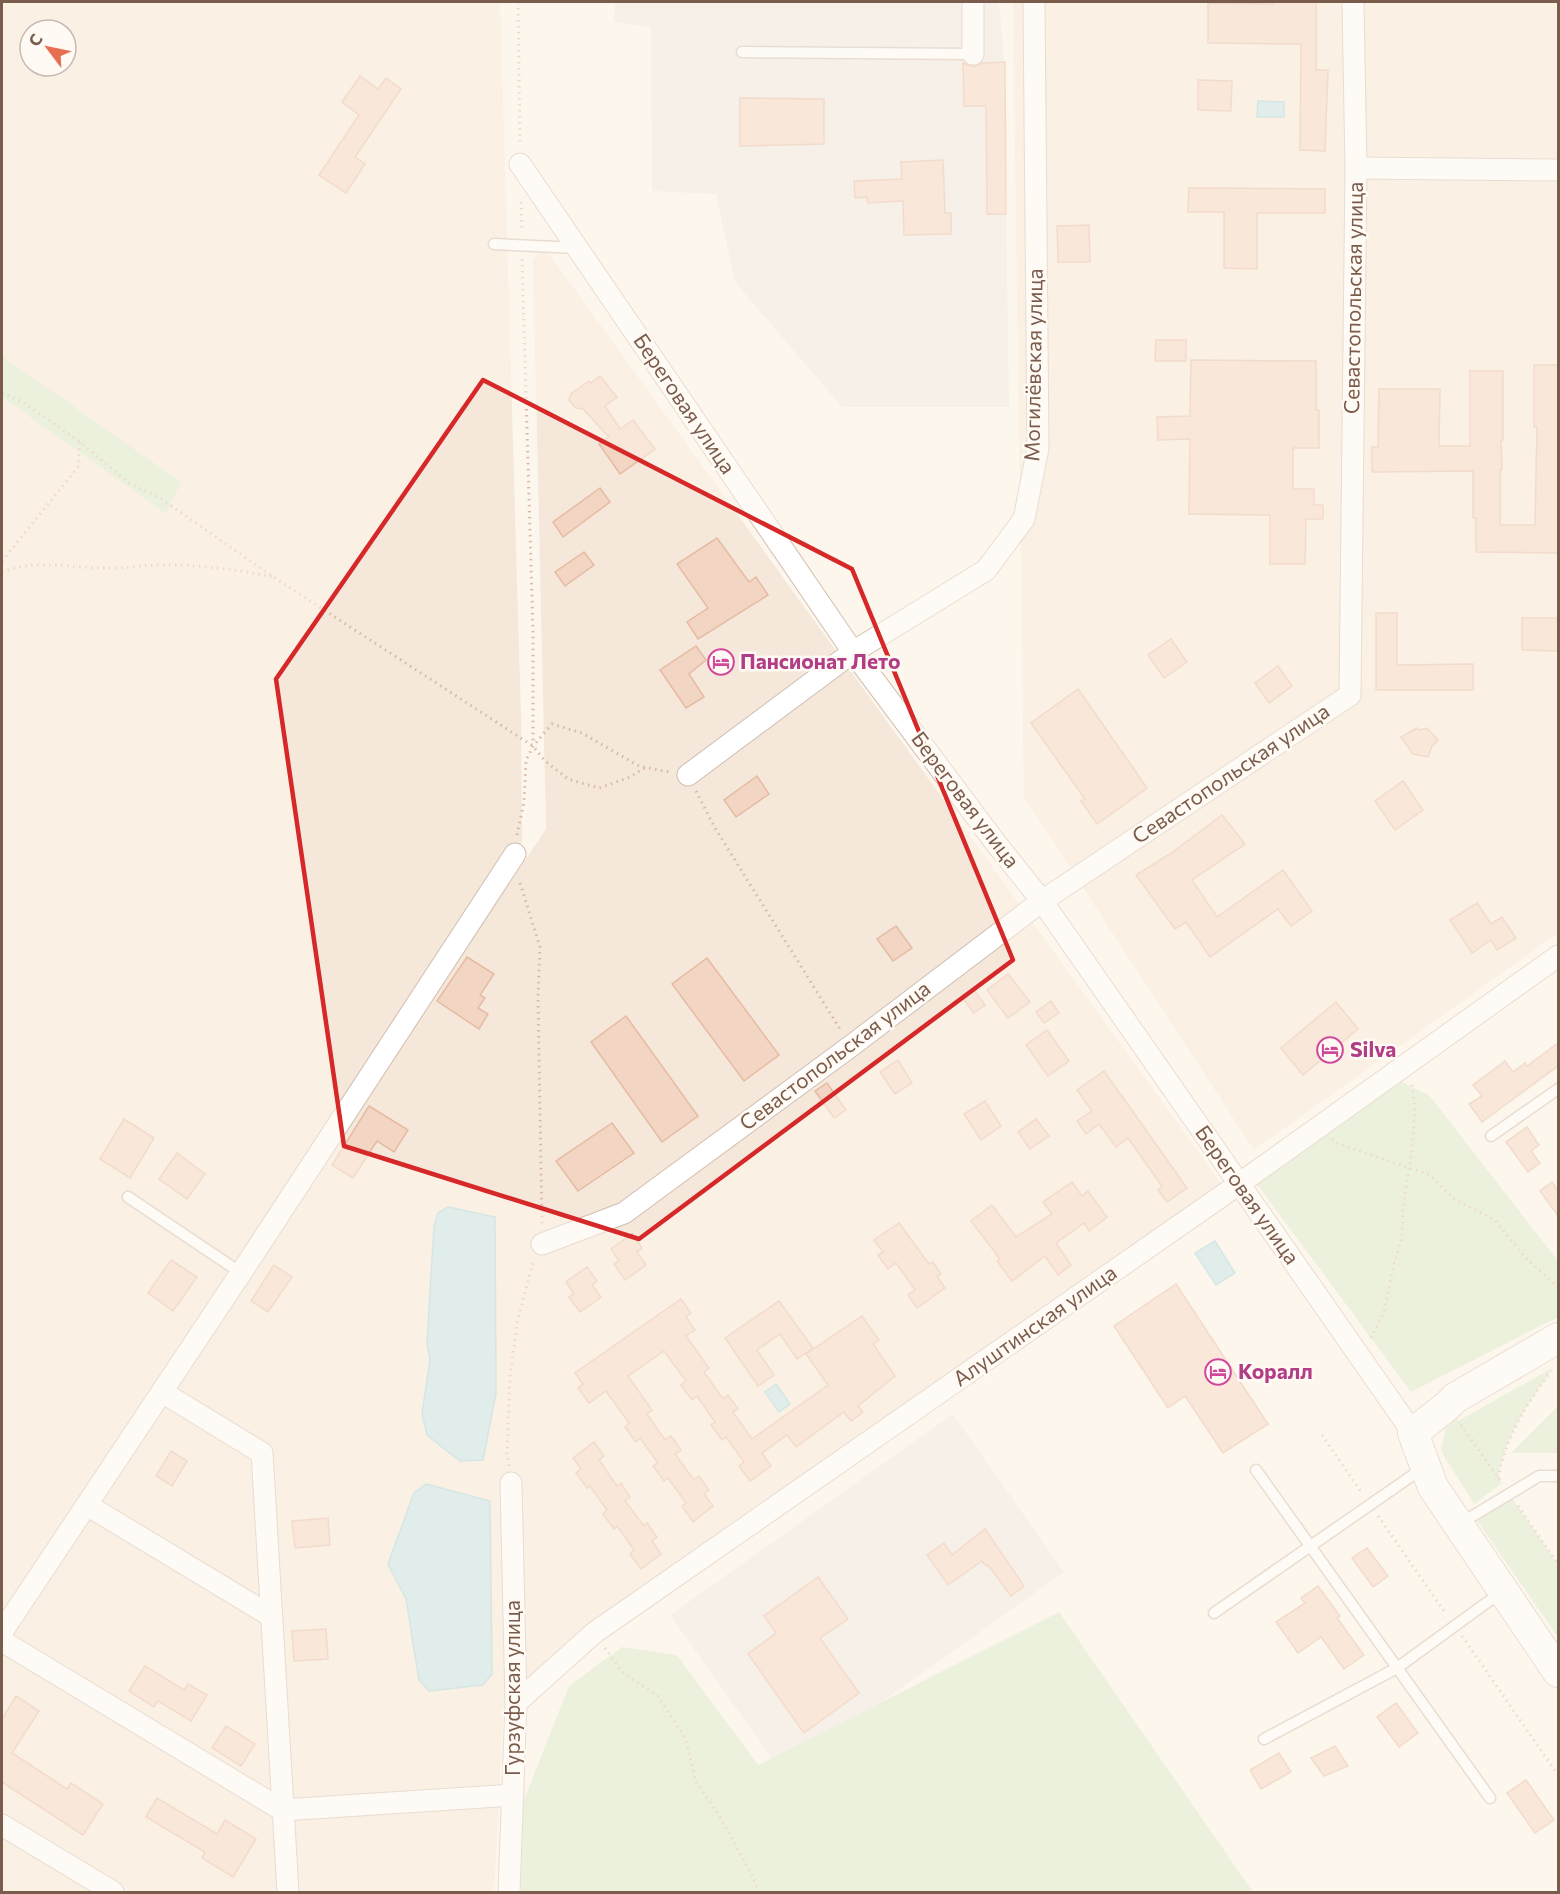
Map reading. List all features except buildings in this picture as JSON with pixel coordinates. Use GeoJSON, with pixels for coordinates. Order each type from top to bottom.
{"type":"FeatureCollection","features":[{"type":"Feature","properties":{"kind":"main road"},"geometry":{"type":"LineString","coordinates":[[1556,1353],[1455,1398],[1413,1433],[1433,1487],[1558,1672]]}},
{"type":"Feature","properties":{"kind":"street"},"geometry":{"type":"LineString","coordinates":[[973,2],[973,54]]}},
{"type":"Feature","properties":{"kind":"street","name":"Могилёвская улица"},"geometry":{"type":"LineString","coordinates":[[688,775],[853,652],[986,570],[1024,519],[1038,448],[1034,2]]}},
{"type":"Feature","properties":{"kind":"street","name":"Севастопольская улица"},"geometry":{"type":"LineString","coordinates":[[542,1244],[624,1213],[851,1046],[1042,901],[1350,695],[1356,168],[1353,2]]}},
{"type":"Feature","properties":{"kind":"street","name":"Береговая улица"},"geometry":{"type":"LineString","coordinates":[[520,165],[853,652],[1042,901],[1413,1433]]}},
{"type":"Feature","properties":{"kind":"street"},"geometry":{"type":"LineString","coordinates":[[1356,168],[1558,170]]}},
{"type":"Feature","properties":{"kind":"street"},"geometry":{"type":"LineString","coordinates":[[2,1632],[241,1273],[514,854]]}},
{"type":"Feature","properties":{"kind":"street","name":"Алуштинская улица"},"geometry":{"type":"LineString","coordinates":[[516,1703],[594,1634],[1239,1184],[1558,956]]}},
{"type":"Feature","properties":{"kind":"street"},"geometry":{"type":"LineString","coordinates":[[162,1392],[262,1453],[288,1893]]}},
{"type":"Feature","properties":{"kind":"street","name":"Гурзуфская улица"},"geometry":{"type":"LineString","coordinates":[[509,1893],[516,1703],[511,1482]]}},
{"type":"Feature","properties":{"kind":"street"},"geometry":{"type":"LineString","coordinates":[[87,1505],[271,1616]]}},
{"type":"Feature","properties":{"kind":"street"},"geometry":{"type":"LineString","coordinates":[[2,1641],[282,1810],[513,1795]]}},
{"type":"Feature","properties":{"kind":"street"},"geometry":{"type":"LineString","coordinates":[[2,1825],[113,1893]]}},
{"type":"Feature","properties":{"kind":"lane"},"geometry":{"type":"LineString","coordinates":[[742,52],[973,54]]}},
{"type":"Feature","properties":{"kind":"lane"},"geometry":{"type":"LineString","coordinates":[[494,244],[577,248]]}},
{"type":"Feature","properties":{"kind":"lane"},"geometry":{"type":"LineString","coordinates":[[1491,1136],[1558,1089]]}},
{"type":"Feature","properties":{"kind":"lane"},"geometry":{"type":"LineString","coordinates":[[128,1197],[241,1273]]}},
{"type":"Feature","properties":{"kind":"lane"},"geometry":{"type":"LineString","coordinates":[[1214,1612],[1426,1466]]}},
{"type":"Feature","properties":{"kind":"lane"},"geometry":{"type":"LineString","coordinates":[[1256,1470],[1490,1798]]}},
{"type":"Feature","properties":{"kind":"lane"},"geometry":{"type":"LineString","coordinates":[[1458,1524],[1539,1476],[1558,1476]]}},
{"type":"Feature","properties":{"kind":"lane"},"geometry":{"type":"LineString","coordinates":[[1264,1739],[1397,1668],[1503,1591]]}},
{"type":"Feature","properties":{"kind":"path"},"geometry":{"type":"LineString","coordinates":[[518,2],[520,165]]}},
{"type":"Feature","properties":{"kind":"path"},"geometry":{"type":"LineString","coordinates":[[521,199],[533,633],[533,746]]}},
{"type":"Feature","properties":{"kind":"path"},"geometry":{"type":"LineString","coordinates":[[2,393],[23,402],[80,442],[129,483],[160,498],[275,578],[533,746],[543,759],[568,779],[599,788],[630,777],[646,767]]}},
{"type":"Feature","properties":{"kind":"path"},"geometry":{"type":"LineString","coordinates":[[2,561],[78,467],[80,442]]}},
{"type":"Feature","properties":{"kind":"path"},"geometry":{"type":"LineString","coordinates":[[2,572],[17,566],[112,568],[166,564],[244,571],[275,578]]}},
{"type":"Feature","properties":{"kind":"path"},"geometry":{"type":"LineString","coordinates":[[511,1482],[507,1453],[510,1376],[518,1318],[532,1264],[542,1244],[538,998],[540,947],[523,895],[514,854],[524,802],[526,760],[533,746],[552,724],[582,733],[639,766],[688,775],[715,828],[851,1046]]}},
{"type":"Feature","properties":{"kind":"path"},"geometry":{"type":"LineString","coordinates":[[1361,1359],[1384,1312],[1402,1237],[1403,1206],[1416,1110],[1410,1062]]}},
{"type":"Feature","properties":{"kind":"path"},"geometry":{"type":"LineString","coordinates":[[1318,1128],[1339,1144],[1430,1175],[1454,1200],[1495,1220],[1524,1256],[1558,1287]]}},
{"type":"Feature","properties":{"kind":"path"},"geometry":{"type":"LineString","coordinates":[[1498,1478],[1503,1453],[1514,1427],[1556,1353]]}},
{"type":"Feature","properties":{"kind":"path"},"geometry":{"type":"LineString","coordinates":[[1322,1435],[1558,1775]]}},
{"type":"Feature","properties":{"kind":"path"},"geometry":{"type":"LineString","coordinates":[[594,1634],[621,1671],[658,1696],[686,1740],[696,1782],[720,1817],[752,1875],[759,1893]]}},
{"type":"Feature","properties":{"kind":"highlighted area"},"geometry":{"type":"Polygon","coordinates":[[[483,380],[852,569],[1013,960],[639,1239],[344,1146],[276,679],[483,380]]]}},
{"type":"Feature","properties":{"kind":"shaded area"},"geometry":{"type":"Polygon","coordinates":[[[2,2],[500,2],[521,715],[522,843],[2,1615],[2,2]]]}},
{"type":"Feature","properties":{"kind":"shaded area"},"geometry":{"type":"Polygon","coordinates":[[[615,2],[999,2],[1004,60],[1009,407],[842,407],[735,282],[716,194],[652,191],[651,27],[614,22],[615,2]]]}},
{"type":"Feature","properties":{"kind":"shaded area"},"geometry":{"type":"Polygon","coordinates":[[[1013,2],[1558,2],[1558,933],[1254,1150],[1024,797],[1013,2]]]}},
{"type":"Feature","properties":{"kind":"shaded area"},"geometry":{"type":"Polygon","coordinates":[[[544,247],[1223,1186],[504,1697],[494,1892],[2,1892],[2,1640],[546,829],[533,260],[544,247]]]}},
{"type":"Feature","properties":{"kind":"shaded area"},"geometry":{"type":"Polygon","coordinates":[[[953,1414],[1064,1572],[782,1773],[670,1615],[953,1414]]]}},
{"type":"Feature","properties":{"kind":"green space"},"geometry":{"type":"Polygon","coordinates":[[[2,356],[181,482],[166,514],[2,397],[2,356]]]}},
{"type":"Feature","properties":{"kind":"green space"},"geometry":{"type":"Polygon","coordinates":[[[1398,1080],[1429,1095],[1558,1261],[1558,1317],[1411,1392],[1256,1183],[1398,1080]]]}},
{"type":"Feature","properties":{"kind":"green space"},"geometry":{"type":"Polygon","coordinates":[[[1554,1367],[1527,1407],[1513,1433],[1498,1478],[1502,1483],[1474,1504],[1441,1451],[1445,1429],[1452,1413],[1458,1421],[1554,1367]]]}},
{"type":"Feature","properties":{"kind":"green space"},"geometry":{"type":"Polygon","coordinates":[[[1558,1406],[1558,1453],[1511,1453],[1558,1406]]]}},
{"type":"Feature","properties":{"kind":"green space"},"geometry":{"type":"Polygon","coordinates":[[[1509,1494],[1558,1564],[1558,1637],[1473,1515],[1509,1494]]]}},
{"type":"Feature","properties":{"kind":"green space"},"geometry":{"type":"Polygon","coordinates":[[[1059,1612],[1253,1892],[521,1892],[523,1802],[569,1686],[622,1647],[677,1655],[758,1765],[1059,1612]]]}},
{"type":"Feature","properties":{"kind":"water"},"geometry":{"type":"Polygon","coordinates":[[[1258,101],[1284,102],[1284,117],[1257,117],[1258,101]]]}},
{"type":"Feature","properties":{"kind":"water"},"geometry":{"type":"Polygon","coordinates":[[[448,1207],[495,1217],[496,1393],[483,1460],[460,1461],[427,1435],[422,1414],[430,1360],[427,1343],[434,1226],[438,1213],[448,1207]]]}},
{"type":"Feature","properties":{"kind":"water"},"geometry":{"type":"Polygon","coordinates":[[[1215,1241],[1235,1273],[1216,1285],[1195,1253],[1215,1241]]]}},
{"type":"Feature","properties":{"kind":"water"},"geometry":{"type":"Polygon","coordinates":[[[776,1384],[790,1404],[779,1412],[765,1392],[776,1384]]]}},
{"type":"Feature","properties":{"kind":"water"},"geometry":{"type":"Polygon","coordinates":[[[426,1484],[490,1501],[492,1674],[483,1685],[429,1691],[419,1680],[406,1599],[388,1564],[414,1493],[426,1484]]]}},
{"type":"Feature","properties":{"kind":"place","name":"Пансионат Лето"},"geometry":{"type":"Point","coordinates":[721,662]}},
{"type":"Feature","properties":{"kind":"place","name":"Silva"},"geometry":{"type":"Point","coordinates":[1330,1050]}},
{"type":"Feature","properties":{"kind":"place","name":"Коралл"},"geometry":{"type":"Point","coordinates":[1218,1372]}}]}
